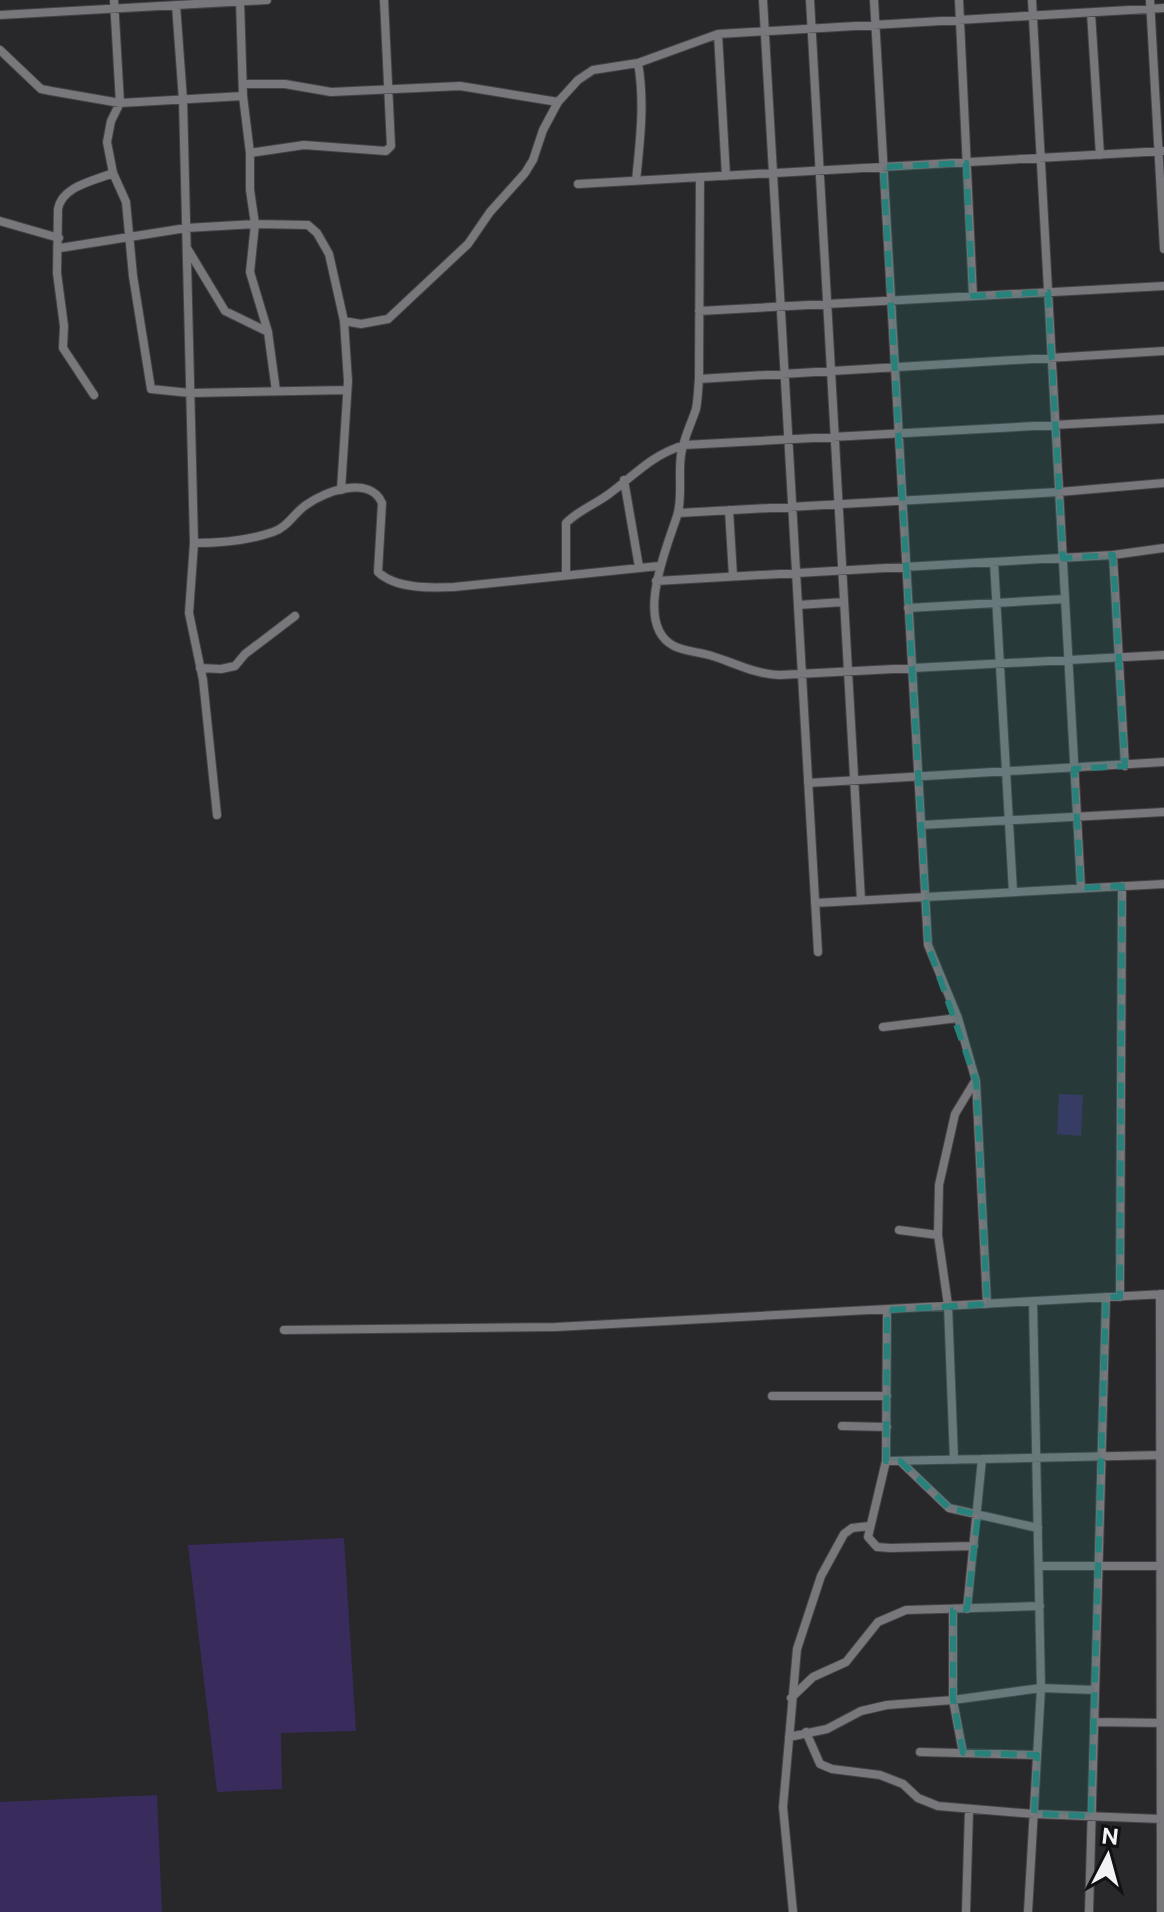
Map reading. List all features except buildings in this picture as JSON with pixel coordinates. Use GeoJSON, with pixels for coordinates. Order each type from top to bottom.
{"type":"FeatureCollection","features":[{"type":"Feature","properties":{"kind":"street"},"geometry":{"type":"LineString","coordinates":[[0,15],[114,4],[176,5],[267,0]]}},
{"type":"Feature","properties":{"kind":"street"},"geometry":{"type":"LineString","coordinates":[[250,153],[304,145],[386,151],[391,146],[384,0]]}},
{"type":"Feature","properties":{"kind":"street"},"geometry":{"type":"LineString","coordinates":[[763,0],[818,952]]}},
{"type":"Feature","properties":{"kind":"street"},"geometry":{"type":"LineString","coordinates":[[810,0],[861,900]]}},
{"type":"Feature","properties":{"kind":"street"},"geometry":{"type":"LineString","coordinates":[[874,0],[928,945],[958,1018],[976,1081],[987,1304]]}},
{"type":"Feature","properties":{"kind":"street"},"geometry":{"type":"LineString","coordinates":[[959,0],[973,296]]}},
{"type":"Feature","properties":{"kind":"street"},"geometry":{"type":"LineString","coordinates":[[1032,0],[1081,888]]}},
{"type":"Feature","properties":{"kind":"street"},"geometry":{"type":"LineString","coordinates":[[240,1],[243,96],[255,224],[250,272],[268,332],[276,391]]}},
{"type":"Feature","properties":{"kind":"street"},"geometry":{"type":"LineString","coordinates":[[114,4],[120,103],[111,121],[107,142],[113,173],[126,202],[151,389],[190,393],[347,390]]}},
{"type":"Feature","properties":{"kind":"street"},"geometry":{"type":"LineString","coordinates":[[176,5],[183,100],[194,543],[189,613],[200,668],[217,815]]}},
{"type":"Feature","properties":{"kind":"street"},"geometry":{"type":"LineString","coordinates":[[1150,5],[1161,152],[1164,249]]}},
{"type":"Feature","properties":{"kind":"street"},"geometry":{"type":"LineString","coordinates":[[344,321],[361,324],[388,319],[468,244],[533,160],[543,130],[558,102],[586,74],[638,63],[718,34],[1091,13],[1150,5],[1164,8]]}},
{"type":"Feature","properties":{"kind":"street"},"geometry":{"type":"LineString","coordinates":[[1091,13],[1100,155]]}},
{"type":"Feature","properties":{"kind":"street"},"geometry":{"type":"LineString","coordinates":[[718,34],[726,176]]}},
{"type":"Feature","properties":{"kind":"street"},"geometry":{"type":"LineString","coordinates":[[0,50],[41,89],[120,103],[243,96]]}},
{"type":"Feature","properties":{"kind":"street"},"geometry":{"type":"LineString","coordinates":[[636,181],[642,116],[638,63]]}},
{"type":"Feature","properties":{"kind":"street"},"geometry":{"type":"LineString","coordinates":[[243,84],[285,84],[331,92],[460,86],[558,102]]}},
{"type":"Feature","properties":{"kind":"street"},"geometry":{"type":"LineString","coordinates":[[578,184],[1161,152]]}},
{"type":"Feature","properties":{"kind":"street"},"geometry":{"type":"LineString","coordinates":[[94,395],[63,348],[64,326],[57,273],[60,248],[58,209],[65,192],[113,173]]}},
{"type":"Feature","properties":{"kind":"street"},"geometry":{"type":"LineString","coordinates":[[700,177],[697,405],[681,453],[679,513],[656,581],[656,626],[664,639],[674,646],[763,674],[848,673],[1164,655]]}},
{"type":"Feature","properties":{"kind":"street"},"geometry":{"type":"LineString","coordinates":[[0,221],[59,238]]}},
{"type":"Feature","properties":{"kind":"street"},"geometry":{"type":"LineString","coordinates":[[60,248],[186,228],[308,225],[317,233],[329,254],[344,321],[347,390],[341,490]]}},
{"type":"Feature","properties":{"kind":"street"},"geometry":{"type":"LineString","coordinates":[[186,247],[225,311],[268,332]]}},
{"type":"Feature","properties":{"kind":"street"},"geometry":{"type":"LineString","coordinates":[[699,311],[1164,286]]}},
{"type":"Feature","properties":{"kind":"street"},"geometry":{"type":"LineString","coordinates":[[699,379],[1164,351]]}},
{"type":"Feature","properties":{"kind":"street"},"geometry":{"type":"LineString","coordinates":[[566,575],[566,523],[577,512],[610,493],[653,457],[684,445],[1164,419]]}},
{"type":"Feature","properties":{"kind":"street"},"geometry":{"type":"LineString","coordinates":[[624,480],[639,567]]}},
{"type":"Feature","properties":{"kind":"street"},"geometry":{"type":"LineString","coordinates":[[679,513],[1059,492],[1164,483]]}},
{"type":"Feature","properties":{"kind":"street"},"geometry":{"type":"LineString","coordinates":[[194,543],[227,543],[274,532],[322,496],[341,490],[372,489],[382,503],[378,572],[392,581],[445,587],[659,566]]}},
{"type":"Feature","properties":{"kind":"street"},"geometry":{"type":"LineString","coordinates":[[729,510],[733,576]]}},
{"type":"Feature","properties":{"kind":"street"},"geometry":{"type":"LineString","coordinates":[[656,581],[1113,555],[1164,548]]}},
{"type":"Feature","properties":{"kind":"street"},"geometry":{"type":"LineString","coordinates":[[1113,555],[1125,766]]}},
{"type":"Feature","properties":{"kind":"street"},"geometry":{"type":"LineString","coordinates":[[994,562],[1013,892]]}},
{"type":"Feature","properties":{"kind":"street"},"geometry":{"type":"LineString","coordinates":[[908,608],[1065,599]]}},
{"type":"Feature","properties":{"kind":"street"},"geometry":{"type":"LineString","coordinates":[[798,605],[844,602]]}},
{"type":"Feature","properties":{"kind":"street"},"geometry":{"type":"LineString","coordinates":[[200,668],[235,666],[245,654],[295,616]]}},
{"type":"Feature","properties":{"kind":"street"},"geometry":{"type":"LineString","coordinates":[[808,783],[1164,762]]}},
{"type":"Feature","properties":{"kind":"street"},"geometry":{"type":"LineString","coordinates":[[921,825],[1164,812]]}},
{"type":"Feature","properties":{"kind":"street"},"geometry":{"type":"LineString","coordinates":[[815,903],[1164,884]]}},
{"type":"Feature","properties":{"kind":"street"},"geometry":{"type":"LineString","coordinates":[[1120,1297],[1122,886]]}},
{"type":"Feature","properties":{"kind":"street"},"geometry":{"type":"LineString","coordinates":[[883,1027],[958,1018]]}},
{"type":"Feature","properties":{"kind":"street"},"geometry":{"type":"LineString","coordinates":[[954,1460],[948,1305],[938,1235],[939,1185],[955,1114],[976,1081]]}},
{"type":"Feature","properties":{"kind":"street"},"geometry":{"type":"LineString","coordinates":[[899,1230],[938,1235]]}},
{"type":"Feature","properties":{"kind":"street"},"geometry":{"type":"LineString","coordinates":[[284,1330],[556,1327],[1162,1294],[1161,1912]]}},
{"type":"Feature","properties":{"kind":"street"},"geometry":{"type":"LineString","coordinates":[[1089,1912],[1106,1297]]}},
{"type":"Feature","properties":{"kind":"street"},"geometry":{"type":"LineString","coordinates":[[1028,1912],[1041,1688],[1033,1302]]}},
{"type":"Feature","properties":{"kind":"street"},"geometry":{"type":"LineString","coordinates":[[887,1310],[886,1461],[868,1537],[877,1547],[974,1546]]}},
{"type":"Feature","properties":{"kind":"street"},"geometry":{"type":"LineString","coordinates":[[772,1396],[887,1396]]}},
{"type":"Feature","properties":{"kind":"street"},"geometry":{"type":"LineString","coordinates":[[842,1426],[887,1427]]}},
{"type":"Feature","properties":{"kind":"street"},"geometry":{"type":"LineString","coordinates":[[886,1461],[1162,1456]]}},
{"type":"Feature","properties":{"kind":"street"},"geometry":{"type":"LineString","coordinates":[[967,1609],[982,1459]]}},
{"type":"Feature","properties":{"kind":"street"},"geometry":{"type":"LineString","coordinates":[[900,1461],[949,1508],[1038,1528]]}},
{"type":"Feature","properties":{"kind":"street"},"geometry":{"type":"LineString","coordinates":[[793,1912],[783,1823],[797,1649],[821,1576],[848,1529],[869,1526]]}},
{"type":"Feature","properties":{"kind":"street"},"geometry":{"type":"LineString","coordinates":[[1039,1566],[1162,1566]]}},
{"type":"Feature","properties":{"kind":"street"},"geometry":{"type":"LineString","coordinates":[[791,1698],[813,1677],[846,1662],[872,1627],[886,1617],[906,1610],[1040,1606]]}},
{"type":"Feature","properties":{"kind":"street"},"geometry":{"type":"LineString","coordinates":[[953,1610],[953,1700],[963,1753]]}},
{"type":"Feature","properties":{"kind":"street"},"geometry":{"type":"LineString","coordinates":[[789,1737],[827,1729],[873,1707],[1041,1688],[1095,1690]]}},
{"type":"Feature","properties":{"kind":"street"},"geometry":{"type":"LineString","coordinates":[[1094,1722],[1162,1723]]}},
{"type":"Feature","properties":{"kind":"street"},"geometry":{"type":"LineString","coordinates":[[806,1732],[820,1764],[832,1769],[880,1775],[907,1786],[918,1798],[930,1804],[969,1810],[1161,1819]]}},
{"type":"Feature","properties":{"kind":"street"},"geometry":{"type":"LineString","coordinates":[[920,1752],[1037,1755]]}},
{"type":"Feature","properties":{"kind":"street"},"geometry":{"type":"LineString","coordinates":[[966,1912],[969,1810]]}},
{"type":"Feature","properties":{"kind":"highlighted area"},"geometry":{"type":"Polygon","coordinates":[[[966,163],[973,296],[1048,292],[1063,558],[1113,555],[1125,766],[1074,769],[1081,888],[1122,886],[1120,1297],[1106,1297],[1091,1816],[1034,1814],[1037,1755],[963,1753],[953,1700],[953,1610],[967,1609],[978,1515],[949,1508],[900,1461],[886,1461],[887,1310],[987,1304],[976,1081],[928,945],[883,167],[966,163]]]}},
{"type":"Feature","properties":{"kind":"shaded area"},"geometry":{"type":"Polygon","coordinates":[[[1059,1094],[1083,1095],[1081,1136],[1057,1134],[1059,1094]]]}},
{"type":"Feature","properties":{"kind":"shaded area"},"geometry":{"type":"Polygon","coordinates":[[[344,1538],[356,1731],[281,1733],[282,1789],[217,1792],[188,1545],[344,1538]]]}},
{"type":"Feature","properties":{"kind":"shaded area"},"geometry":{"type":"Polygon","coordinates":[[[157,1795],[162,1912],[0,1912],[0,1802],[157,1795]]]}}]}
